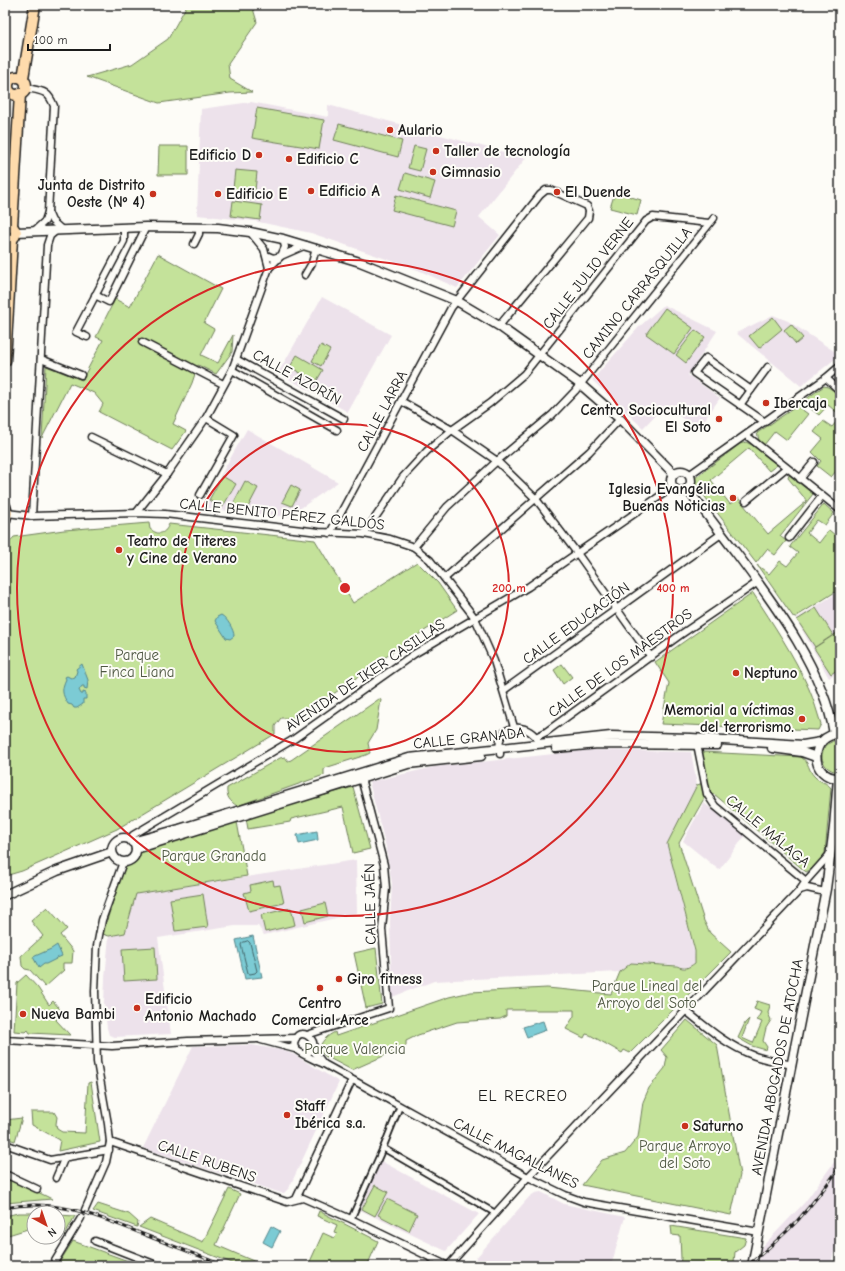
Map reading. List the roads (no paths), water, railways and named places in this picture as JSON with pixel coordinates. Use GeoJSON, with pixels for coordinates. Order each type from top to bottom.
{"type":"FeatureCollection","features":[{"type":"Feature","properties":{"kind":"main road"},"geometry":{"type":"LineString","coordinates":[[5,361],[9,231],[8,193],[12,126],[14,100],[29,5]]}},
{"type":"Feature","properties":{"kind":"main road"},"geometry":{"type":"LineString","coordinates":[[16,86],[35,5]]}},
{"type":"Feature","properties":{"kind":"street"},"geometry":{"type":"LineString","coordinates":[[16,86],[44,91],[51,97],[54,106],[48,212],[45,221],[34,230]]}},
{"type":"Feature","properties":{"kind":"street","name":"CALLE LARRA"},"geometry":{"type":"LineString","coordinates":[[330,533],[451,308],[508,234],[540,195],[546,190],[551,190],[587,206],[589,211],[588,218],[499,326]]}},
{"type":"Feature","properties":{"kind":"street"},"geometry":{"type":"LineString","coordinates":[[48,212],[52,221],[59,230]]}},
{"type":"Feature","properties":{"kind":"street","name":"CALLE JULIO VERNE"},"geometry":{"type":"LineString","coordinates":[[364,534],[402,478],[427,450],[452,430],[490,404],[524,374],[646,221],[653,217],[709,223]]}},
{"type":"Feature","properties":{"kind":"street","name":"CAMINO CARRASQUILLA"},"geometry":{"type":"LineString","coordinates":[[414,547],[447,507],[497,461],[552,415],[580,384],[714,218]]}},
{"type":"Feature","properties":{"kind":"street"},"geometry":{"type":"LineString","coordinates":[[9,231],[146,227],[218,228],[250,232],[283,239],[360,262],[457,301],[499,326],[580,384],[620,419],[674,474]]}},
{"type":"Feature","properties":{"kind":"street"},"geometry":{"type":"LineString","coordinates":[[95,295],[109,302],[146,227]]}},
{"type":"Feature","properties":{"kind":"street"},"geometry":{"type":"LineString","coordinates":[[87,337],[76,332],[124,241],[124,228]]}},
{"type":"Feature","properties":{"kind":"street"},"geometry":{"type":"LineString","coordinates":[[194,244],[199,234],[199,228]]}},
{"type":"Feature","properties":{"kind":"street"},"geometry":{"type":"LineString","coordinates":[[32,516],[42,360],[47,245],[50,236],[59,230]]}},
{"type":"Feature","properties":{"kind":"street"},"geometry":{"type":"LineString","coordinates":[[250,232],[265,252],[270,268]]}},
{"type":"Feature","properties":{"kind":"street"},"geometry":{"type":"LineString","coordinates":[[265,252],[270,236]]}},
{"type":"Feature","properties":{"kind":"street"},"geometry":{"type":"LineString","coordinates":[[281,256],[285,247],[283,239]]}},
{"type":"Feature","properties":{"kind":"street","name":"CALLE AZORÍN"},"geometry":{"type":"LineString","coordinates":[[265,252],[273,258],[306,245]]}},
{"type":"Feature","properties":{"kind":"street"},"geometry":{"type":"LineString","coordinates":[[305,275],[312,263],[316,248]]}},
{"type":"Feature","properties":{"kind":"street","name":"CALLE AZORÍN"},"geometry":{"type":"LineString","coordinates":[[136,513],[167,474],[206,418],[223,384],[232,370],[270,268],[281,256]]}},
{"type":"Feature","properties":{"kind":"street"},"geometry":{"type":"LineString","coordinates":[[142,342],[223,384]]}},
{"type":"Feature","properties":{"kind":"street"},"geometry":{"type":"LineString","coordinates":[[751,390],[706,358],[694,373],[765,422]]}},
{"type":"Feature","properties":{"kind":"street","name":"CALLE AZORÍN"},"geometry":{"type":"LineString","coordinates":[[236,359],[344,419]]}},
{"type":"Feature","properties":{"kind":"street"},"geometry":{"type":"LineString","coordinates":[[42,360],[81,375]]}},
{"type":"Feature","properties":{"kind":"street"},"geometry":{"type":"LineString","coordinates":[[689,475],[826,378],[840,366]]}},
{"type":"Feature","properties":{"kind":"street"},"geometry":{"type":"LineString","coordinates":[[740,405],[768,367]]}},
{"type":"Feature","properties":{"kind":"street","name":"CALLE AZORÍN"},"geometry":{"type":"LineString","coordinates":[[232,370],[337,430]]}},
{"type":"Feature","properties":{"kind":"street"},"geometry":{"type":"LineString","coordinates":[[826,378],[840,391]]}},
{"type":"Feature","properties":{"kind":"street"},"geometry":{"type":"LineString","coordinates":[[401,401],[452,430],[497,461],[536,499],[577,553],[651,657]]}},
{"type":"Feature","properties":{"kind":"street"},"geometry":{"type":"LineString","coordinates":[[200,495],[234,435],[206,418]]}},
{"type":"Feature","properties":{"kind":"street"},"geometry":{"type":"LineString","coordinates":[[446,578],[589,452],[620,419]]}},
{"type":"Feature","properties":{"kind":"street"},"geometry":{"type":"LineString","coordinates":[[746,435],[840,510]]}},
{"type":"Feature","properties":{"kind":"street"},"geometry":{"type":"LineString","coordinates":[[91,437],[167,474]]}},
{"type":"Feature","properties":{"kind":"street"},"geometry":{"type":"LineString","coordinates":[[800,479],[814,462]]}},
{"type":"Feature","properties":{"kind":"street"},"geometry":{"type":"LineString","coordinates":[[746,501],[786,468]]}},
{"type":"Feature","properties":{"kind":"street"},"geometry":{"type":"LineString","coordinates":[[684,471],[689,475],[691,482],[687,489],[679,491],[673,487],[671,479],[674,474],[684,471]]}},
{"type":"Feature","properties":{"kind":"street","name":"AVENIDA DE IKER CASILLAS"},"geometry":{"type":"LineString","coordinates":[[132,843],[133,835],[294,739],[414,654],[528,587],[673,487]]}},
{"type":"Feature","properties":{"kind":"street"},"geometry":{"type":"LineString","coordinates":[[687,489],[758,582],[784,620],[816,678],[837,734],[826,738],[821,742],[817,750],[816,758],[820,769],[826,775],[839,778]]}},
{"type":"Feature","properties":{"kind":"street"},"geometry":{"type":"LineString","coordinates":[[789,538],[822,496]]}},
{"type":"Feature","properties":{"kind":"street","name":"CALLE BENITO PÉREZ GALDÓS"},"geometry":{"type":"LineString","coordinates":[[6,513],[32,516],[136,513],[165,514],[330,533],[364,534],[390,539],[414,547],[430,560],[446,578],[475,618],[494,661],[504,690],[514,728]]}},
{"type":"Feature","properties":{"kind":"street","name":"CALLE EDUCACIÓN"},"geometry":{"type":"LineString","coordinates":[[504,690],[721,534]]}},
{"type":"Feature","properties":{"kind":"street","name":"CALLE DE LOS MAESTROS"},"geometry":{"type":"LineString","coordinates":[[538,740],[546,732],[680,635],[758,582]]}},
{"type":"Feature","properties":{"kind":"street"},"geometry":{"type":"LineString","coordinates":[[500,751],[500,740],[505,733],[514,728],[522,728],[530,731],[538,740]]}},
{"type":"Feature","properties":{"kind":"street","name":"CALLE GRANADA"},"geometry":{"type":"LineString","coordinates":[[132,843],[408,764],[500,751],[538,740],[611,736],[691,738],[802,745],[821,742]]}},
{"type":"Feature","properties":{"kind":"street","name":"CALLE GRANADA"},"geometry":{"type":"LineString","coordinates":[[132,843],[409,758],[598,744],[697,744],[766,748],[802,752],[816,758]]}},
{"type":"Feature","properties":{"kind":"street","name":"CALLE MÁLAGA"},"geometry":{"type":"LineString","coordinates":[[697,744],[708,794],[715,806],[806,880]]}},
{"type":"Feature","properties":{"kind":"street","name":"CALLE JAÉN"},"geometry":{"type":"LineString","coordinates":[[329,1028],[389,1008],[382,929],[386,888],[384,865],[361,778]]}},
{"type":"Feature","properties":{"kind":"street","name":"AVENIDA ABOGADOS DE ATOCHA"},"geometry":{"type":"LineString","coordinates":[[752,1266],[829,874],[839,778]]}},
{"type":"Feature","properties":{"kind":"street"},"geometry":{"type":"LineString","coordinates":[[125,838],[132,843],[134,857],[127,862],[115,859],[112,852],[114,843],[117,840],[125,838]]}},
{"type":"Feature","properties":{"kind":"street"},"geometry":{"type":"LineString","coordinates":[[5,895],[57,871],[112,852]]}},
{"type":"Feature","properties":{"kind":"street"},"geometry":{"type":"LineString","coordinates":[[448,1266],[528,1177],[800,890],[806,880],[831,853]]}},
{"type":"Feature","properties":{"kind":"street"},"geometry":{"type":"LineString","coordinates":[[85,1210],[106,1162],[110,1142],[97,1062],[95,990],[97,946],[102,920],[123,862]]}},
{"type":"Feature","properties":{"kind":"street"},"geometry":{"type":"LineString","coordinates":[[800,890],[807,888],[825,892]]}},
{"type":"Feature","properties":{"kind":"street"},"geometry":{"type":"LineString","coordinates":[[685,1010],[704,1027],[737,1048],[756,1056],[792,1065]]}},
{"type":"Feature","properties":{"kind":"street"},"geometry":{"type":"LineString","coordinates":[[254,1039],[295,1049],[304,1054],[309,1052],[319,1035],[329,1028]]}},
{"type":"Feature","properties":{"kind":"street"},"geometry":{"type":"LineString","coordinates":[[5,1040],[97,1046],[296,1038],[303,1034],[307,1035],[329,1028]]}},
{"type":"Feature","properties":{"kind":"street"},"geometry":{"type":"LineString","coordinates":[[307,1035],[311,1038],[313,1046]]}},
{"type":"Feature","properties":{"kind":"street"},"geometry":{"type":"LineString","coordinates":[[295,1049],[294,1041],[296,1038]]}},
{"type":"Feature","properties":{"kind":"street","name":"CALLE MAGALLANES"},"geometry":{"type":"LineString","coordinates":[[313,1046],[324,1064]]}},
{"type":"Feature","properties":{"kind":"street","name":"CALLE MAGALLANES"},"geometry":{"type":"LineString","coordinates":[[304,1054],[528,1177],[565,1195],[584,1202],[759,1232]]}},
{"type":"Feature","properties":{"kind":"street"},"geometry":{"type":"LineString","coordinates":[[296,1199],[352,1080]]}},
{"type":"Feature","properties":{"kind":"street"},"geometry":{"type":"LineString","coordinates":[[351,1219],[400,1106]]}},
{"type":"Feature","properties":{"kind":"street","name":"CALLE RUBENS"},"geometry":{"type":"LineString","coordinates":[[110,1142],[286,1202],[303,1198],[351,1219],[448,1266]]}},
{"type":"Feature","properties":{"kind":"street"},"geometry":{"type":"LineString","coordinates":[[5,1144],[50,1160],[109,1150]]}},
{"type":"Feature","properties":{"kind":"street"},"geometry":{"type":"LineString","coordinates":[[383,1148],[495,1213]]}},
{"type":"Feature","properties":{"kind":"street"},"geometry":{"type":"LineString","coordinates":[[56,1178],[65,1157]]}},
{"type":"Feature","properties":{"kind":"street"},"geometry":{"type":"LineString","coordinates":[[5,1174],[38,1189]]}},
{"type":"Feature","properties":{"kind":"street"},"geometry":{"type":"LineString","coordinates":[[52,1266],[81,1218]]}},
{"type":"Feature","properties":{"kind":"street"},"geometry":{"type":"LineString","coordinates":[[96,1242],[159,1266]]}},
{"type":"Feature","properties":{"kind":"water"},"geometry":{"type":"Polygon","coordinates":[[[221,615],[228,621],[233,631],[234,636],[230,639],[226,638],[215,621],[217,617],[221,615]]]}},
{"type":"Feature","properties":{"kind":"water"},"geometry":{"type":"Polygon","coordinates":[[[82,664],[88,680],[87,689],[82,686],[79,690],[81,694],[83,694],[83,692],[86,693],[86,699],[83,699],[83,704],[77,708],[74,708],[72,705],[68,704],[63,695],[63,686],[66,679],[65,677],[75,677],[77,671],[76,669],[82,664]]]}},
{"type":"Feature","properties":{"kind":"water"},"geometry":{"type":"Polygon","coordinates":[[[317,831],[318,840],[299,844],[297,835],[317,831]]]}},
{"type":"Feature","properties":{"kind":"water"},"geometry":{"type":"Polygon","coordinates":[[[253,936],[262,977],[245,979],[236,940],[253,936]]]}},
{"type":"Feature","properties":{"kind":"water"},"geometry":{"type":"Polygon","coordinates":[[[57,945],[62,956],[44,964],[39,968],[33,957],[57,945]]]}},
{"type":"Feature","properties":{"kind":"water"},"geometry":{"type":"Polygon","coordinates":[[[543,1021],[546,1030],[527,1037],[523,1027],[543,1021]]]}},
{"type":"Feature","properties":{"kind":"water"},"geometry":{"type":"Polygon","coordinates":[[[271,1226],[280,1231],[272,1247],[263,1242],[271,1226]]]}},
{"type":"Feature","properties":{"kind":"railway"},"geometry":{"type":"LineString","coordinates":[[747,1266],[798,1220],[840,1167]]}},
{"type":"Feature","properties":{"kind":"railway"},"geometry":{"type":"LineString","coordinates":[[5,1208],[23,1205],[41,1205],[76,1211],[111,1222],[225,1266]]}},
{"type":"Feature","properties":{"kind":"place","name":"Aulario"},"geometry":{"type":"Point","coordinates":[390,130]}},
{"type":"Feature","properties":{"kind":"place","name":"Taller de tecnología"},"geometry":{"type":"Point","coordinates":[436,151]}},
{"type":"Feature","properties":{"kind":"place","name":"Edificio D"},"geometry":{"type":"Point","coordinates":[259,155]}},
{"type":"Feature","properties":{"kind":"place","name":"Edificio C"},"geometry":{"type":"Point","coordinates":[289,159]}},
{"type":"Feature","properties":{"kind":"place","name":"Gimnasio"},"geometry":{"type":"Point","coordinates":[433,172]}},
{"type":"Feature","properties":{"kind":"place","name":"Edificio A"},"geometry":{"type":"Point","coordinates":[311,191]}},
{"type":"Feature","properties":{"kind":"place","name":"El Duende"},"geometry":{"type":"Point","coordinates":[557,192]}},
{"type":"Feature","properties":{"kind":"place","name":"Junta de Distrito Oeste (Nº 4)"},"geometry":{"type":"Point","coordinates":[153,194]}},
{"type":"Feature","properties":{"kind":"place","name":"Edificio E"},"geometry":{"type":"Point","coordinates":[218,194]}},
{"type":"Feature","properties":{"kind":"place","name":"Ibercaja"},"geometry":{"type":"Point","coordinates":[766,403]}},
{"type":"Feature","properties":{"kind":"place","name":"Centro Sociocultural El Soto"},"geometry":{"type":"Point","coordinates":[719,419]}},
{"type":"Feature","properties":{"kind":"place","name":"Iglesia Evangélica Buenas Noticias"},"geometry":{"type":"Point","coordinates":[733,498]}},
{"type":"Feature","properties":{"kind":"place","name":"Teatro de Titeres y Cine de Verano"},"geometry":{"type":"Point","coordinates":[119,550]}},
{"type":"Feature","properties":{"kind":"place","name":"Neptuno"},"geometry":{"type":"Point","coordinates":[736,673]}},
{"type":"Feature","properties":{"kind":"place","name":"Memorial a víctimas del terrorismo."},"geometry":{"type":"Point","coordinates":[802,719]}},
{"type":"Feature","properties":{"kind":"place","name":"Giro fitness"},"geometry":{"type":"Point","coordinates":[339,979]}},
{"type":"Feature","properties":{"kind":"place","name":"Centro Comercial Arce"},"geometry":{"type":"Point","coordinates":[320,988]}},
{"type":"Feature","properties":{"kind":"place","name":"Edificio Antonio Machado"},"geometry":{"type":"Point","coordinates":[137,1008]}},
{"type":"Feature","properties":{"kind":"place","name":"Nueva Bambi"},"geometry":{"type":"Point","coordinates":[23,1014]}},
{"type":"Feature","properties":{"kind":"place","name":"Staff Ibérica s.a."},"geometry":{"type":"Point","coordinates":[287,1115]}},
{"type":"Feature","properties":{"kind":"place","name":"Saturno"},"geometry":{"type":"Point","coordinates":[685,1126]}},
{"type":"Feature","properties":{"kind":"district","name":"EL RECREO"},"geometry":{"type":"Point","coordinates":[523,1095]}},
{"type":"Feature","properties":{"kind":"park label","name":"Parque Finca Liana"},"geometry":{"type":"Point","coordinates":[137,664]}},
{"type":"Feature","properties":{"kind":"park label","name":"Parque Granada"},"geometry":{"type":"Point","coordinates":[214,856]}},
{"type":"Feature","properties":{"kind":"park label","name":"Parque Lineal del Arroyo del Soto"},"geometry":{"type":"Point","coordinates":[647,994]}},
{"type":"Feature","properties":{"kind":"park label","name":"Parque Valencia"},"geometry":{"type":"Point","coordinates":[355,1049]}},
{"type":"Feature","properties":{"kind":"park label","name":"Parque Arroyo del Soto"},"geometry":{"type":"Point","coordinates":[685,1154]}}]}
